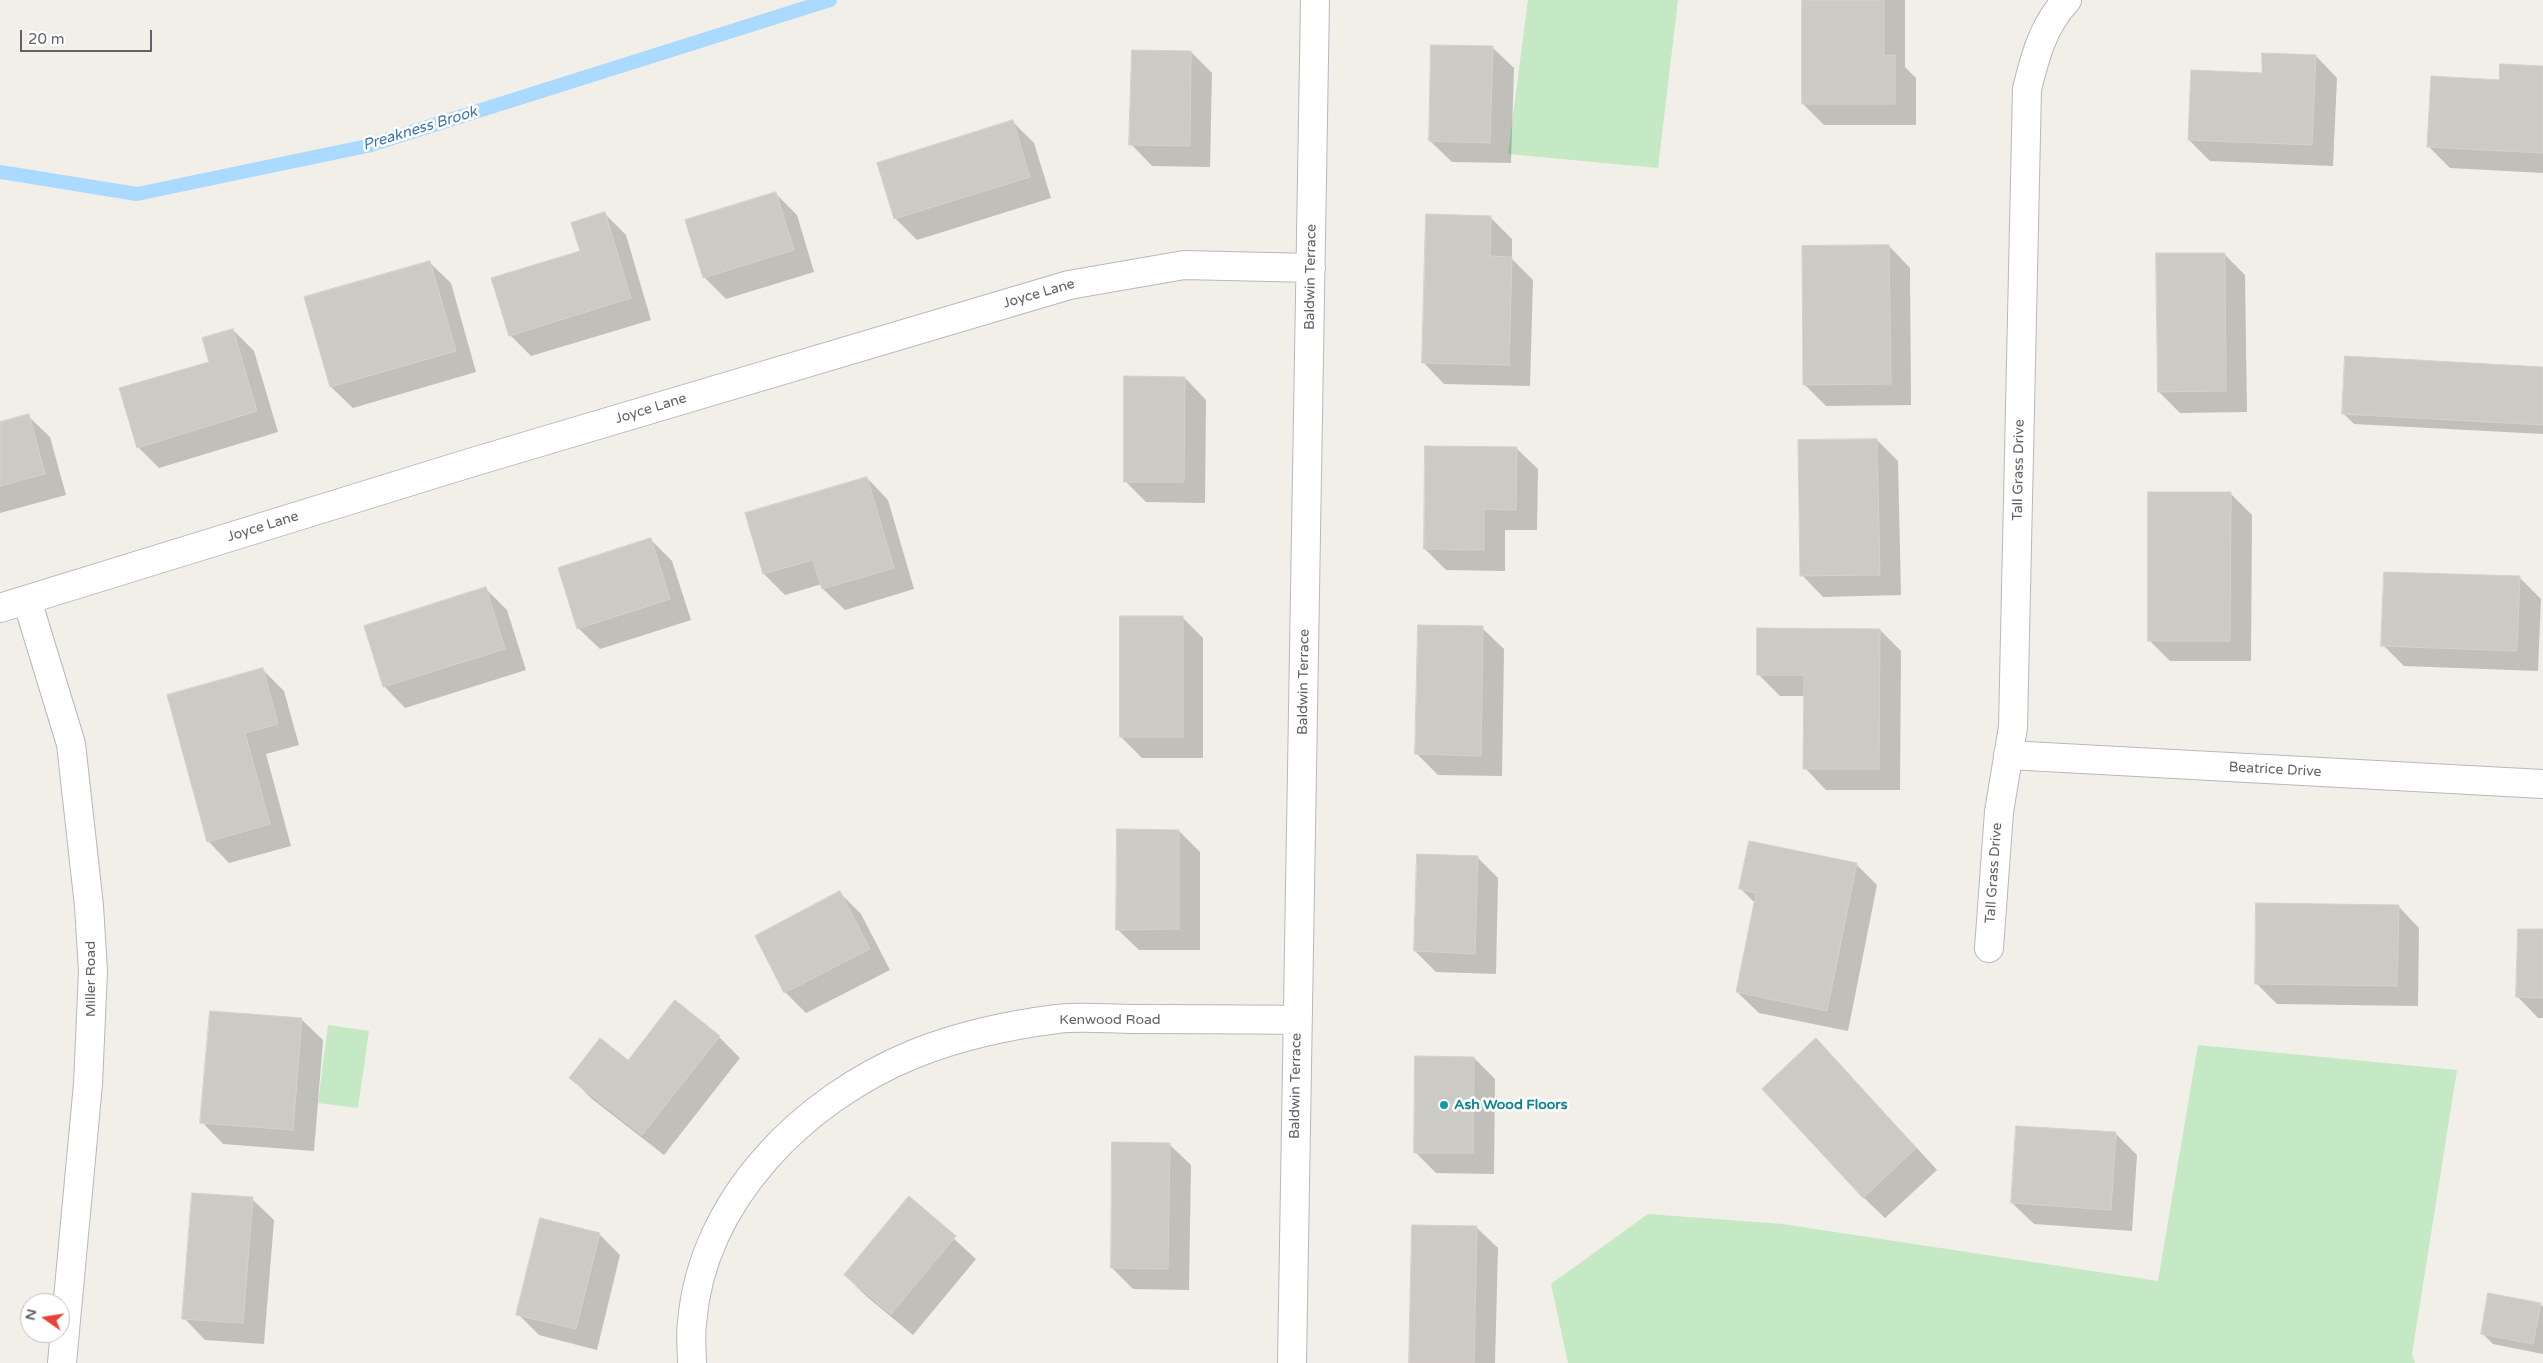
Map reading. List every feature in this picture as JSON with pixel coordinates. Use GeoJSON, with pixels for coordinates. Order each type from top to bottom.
{"type":"FeatureCollection","features":[{"type":"Feature","properties":{"kind":"street","name":"Baldwin Terrace"},"geometry":{"type":"LineString","coordinates":[[1292,1363],[1315,0]]}},
{"type":"Feature","properties":{"kind":"street","name":"Tall Grass Drive"},"geometry":{"type":"LineString","coordinates":[[1989,948],[1999,812],[2013,727],[2027,89],[2038,46],[2059,8],[2067,0]]}},
{"type":"Feature","properties":{"kind":"street","name":"Joyce Lane"},"geometry":{"type":"LineString","coordinates":[[0,608],[463,465],[1069,285],[1184,265],[1311,268]]}},
{"type":"Feature","properties":{"kind":"street","name":"Miller Road"},"geometry":{"type":"LineString","coordinates":[[27,600],[71,744],[89,906],[93,971],[88,1084],[62,1363]]}},
{"type":"Feature","properties":{"kind":"street","name":"Beatrice Drive"},"geometry":{"type":"LineString","coordinates":[[2008,755],[2543,784]]}},
{"type":"Feature","properties":{"kind":"street","name":"Kenwood Road"},"geometry":{"type":"LineString","coordinates":[[692,1363],[692,1323],[698,1283],[719,1225],[753,1173],[797,1126],[852,1086],[914,1054],[984,1032],[1059,1019],[1297,1020]]}},
{"type":"Feature","properties":{"kind":"green space"},"geometry":{"type":"Polygon","coordinates":[[[1528,0],[1678,0],[1658,168],[1508,154],[1528,0]]]}},
{"type":"Feature","properties":{"kind":"green space"},"geometry":{"type":"Polygon","coordinates":[[[328,1025],[369,1031],[358,1108],[318,1103],[328,1025]]]}},
{"type":"Feature","properties":{"kind":"green space"},"geometry":{"type":"Polygon","coordinates":[[[2198,1045],[2457,1070],[2412,1354],[2415,1363],[1568,1363],[1551,1284],[1648,1214],[1782,1224],[2158,1281],[2198,1045]]]}},
{"type":"Feature","properties":{"kind":"building"},"geometry":{"type":"Polygon","coordinates":[[[1802,0],[1884,0],[1884,56],[1895,55],[1895,104],[1802,104],[1802,0]]]}},
{"type":"Feature","properties":{"kind":"building"},"geometry":{"type":"Polygon","coordinates":[[[1431,45],[1493,46],[1490,143],[1429,141],[1431,45]]]}},
{"type":"Feature","properties":{"kind":"building"},"geometry":{"type":"Polygon","coordinates":[[[1132,50],[1191,51],[1190,146],[1129,145],[1132,50]]]}},
{"type":"Feature","properties":{"kind":"building"},"geometry":{"type":"Polygon","coordinates":[[[2262,53],[2316,55],[2312,145],[2188,140],[2191,70],[2262,73],[2262,53]]]}},
{"type":"Feature","properties":{"kind":"building"},"geometry":{"type":"Polygon","coordinates":[[[2500,64],[2543,66],[2543,153],[2427,147],[2431,76],[2499,80],[2500,64]]]}},
{"type":"Feature","properties":{"kind":"building"},"geometry":{"type":"Polygon","coordinates":[[[1013,120],[1030,177],[894,219],[877,163],[1013,120]]]}},
{"type":"Feature","properties":{"kind":"building"},"geometry":{"type":"Polygon","coordinates":[[[776,192],[794,250],[703,278],[685,220],[776,192]]]}},
{"type":"Feature","properties":{"kind":"building"},"geometry":{"type":"Polygon","coordinates":[[[605,212],[631,298],[509,336],[491,278],[580,251],[571,223],[605,212]]]}},
{"type":"Feature","properties":{"kind":"building"},"geometry":{"type":"Polygon","coordinates":[[[1426,214],[1491,216],[1490,256],[1512,257],[1509,365],[1422,363],[1426,214]]]}},
{"type":"Feature","properties":{"kind":"building"},"geometry":{"type":"Polygon","coordinates":[[[1889,245],[1891,384],[1803,385],[1802,246],[1889,245]]]}},
{"type":"Feature","properties":{"kind":"building"},"geometry":{"type":"Polygon","coordinates":[[[2156,253],[2225,253],[2226,391],[2158,392],[2156,253]]]}},
{"type":"Feature","properties":{"kind":"building"},"geometry":{"type":"Polygon","coordinates":[[[430,261],[456,351],[330,387],[304,297],[430,261]]]}},
{"type":"Feature","properties":{"kind":"building"},"geometry":{"type":"Polygon","coordinates":[[[233,329],[257,411],[137,448],[119,388],[209,362],[202,338],[233,329]]]}},
{"type":"Feature","properties":{"kind":"building"},"geometry":{"type":"Polygon","coordinates":[[[2345,356],[2543,367],[2543,425],[2342,414],[2345,356]]]}},
{"type":"Feature","properties":{"kind":"building"},"geometry":{"type":"Polygon","coordinates":[[[1124,376],[1185,377],[1184,482],[1124,482],[1124,376]]]}},
{"type":"Feature","properties":{"kind":"building"},"geometry":{"type":"Polygon","coordinates":[[[29,414],[45,474],[0,486],[0,422],[29,414]]]}},
{"type":"Feature","properties":{"kind":"building"},"geometry":{"type":"Polygon","coordinates":[[[1877,439],[1880,575],[1800,576],[1798,440],[1877,439]]]}},
{"type":"Feature","properties":{"kind":"building"},"geometry":{"type":"Polygon","coordinates":[[[1425,446],[1517,447],[1516,510],[1484,509],[1484,550],[1424,549],[1425,446]]]}},
{"type":"Feature","properties":{"kind":"building"},"geometry":{"type":"Polygon","coordinates":[[[867,477],[894,568],[822,589],[813,560],[763,574],[745,513],[867,477]]]}},
{"type":"Feature","properties":{"kind":"building"},"geometry":{"type":"Polygon","coordinates":[[[2148,492],[2231,492],[2230,641],[2148,641],[2148,492]]]}},
{"type":"Feature","properties":{"kind":"building"},"geometry":{"type":"Polygon","coordinates":[[[651,538],[670,599],[577,629],[558,568],[651,538]]]}},
{"type":"Feature","properties":{"kind":"building"},"geometry":{"type":"Polygon","coordinates":[[[2384,572],[2520,576],[2517,651],[2381,646],[2384,572]]]}},
{"type":"Feature","properties":{"kind":"building"},"geometry":{"type":"Polygon","coordinates":[[[486,587],[505,649],[383,687],[364,626],[486,587]]]}},
{"type":"Feature","properties":{"kind":"building"},"geometry":{"type":"Polygon","coordinates":[[[1120,616],[1183,616],[1183,737],[1120,737],[1120,616]]]}},
{"type":"Feature","properties":{"kind":"building"},"geometry":{"type":"Polygon","coordinates":[[[1418,625],[1483,626],[1481,756],[1415,754],[1418,625]]]}},
{"type":"Feature","properties":{"kind":"building"},"geometry":{"type":"Polygon","coordinates":[[[1757,628],[1880,629],[1879,769],[1803,769],[1804,675],[1757,675],[1757,628]]]}},
{"type":"Feature","properties":{"kind":"building"},"geometry":{"type":"Polygon","coordinates":[[[263,668],[278,724],[245,733],[270,824],[207,842],[167,695],[263,668]]]}},
{"type":"Feature","properties":{"kind":"building"},"geometry":{"type":"Polygon","coordinates":[[[1117,829],[1179,830],[1179,929],[1116,930],[1117,829]]]}},
{"type":"Feature","properties":{"kind":"building"},"geometry":{"type":"Polygon","coordinates":[[[1749,841],[1857,863],[1827,1011],[1736,992],[1756,893],[1739,889],[1749,841]]]}},
{"type":"Feature","properties":{"kind":"building"},"geometry":{"type":"Polygon","coordinates":[[[1417,854],[1478,856],[1475,954],[1414,951],[1417,854]]]}},
{"type":"Feature","properties":{"kind":"building"},"geometry":{"type":"Polygon","coordinates":[[[840,891],[870,949],[784,993],[755,936],[840,891]]]}},
{"type":"Feature","properties":{"kind":"building"},"geometry":{"type":"Polygon","coordinates":[[[2256,903],[2399,905],[2397,986],[2255,984],[2256,903]]]}},
{"type":"Feature","properties":{"kind":"building"},"geometry":{"type":"Polygon","coordinates":[[[2518,929],[2543,929],[2543,998],[2516,997],[2518,929]]]}},
{"type":"Feature","properties":{"kind":"building"},"geometry":{"type":"Polygon","coordinates":[[[675,1000],[720,1036],[642,1135],[569,1078],[600,1038],[628,1060],[675,1000]]]}},
{"type":"Feature","properties":{"kind":"building"},"geometry":{"type":"Polygon","coordinates":[[[210,1011],[302,1018],[293,1130],[200,1123],[210,1011]]]}},
{"type":"Feature","properties":{"kind":"building"},"geometry":{"type":"Polygon","coordinates":[[[1816,1038],[1916,1148],[1863,1198],[1762,1089],[1816,1038]]]}},
{"type":"Feature","properties":{"kind":"building","name":"Ash Wood Floors"},"geometry":{"type":"Polygon","coordinates":[[[1415,1056],[1474,1057],[1473,1153],[1414,1153],[1415,1056]]]}},
{"type":"Feature","properties":{"kind":"building"},"geometry":{"type":"Polygon","coordinates":[[[2016,1126],[2116,1132],[2111,1210],[2011,1203],[2016,1126]]]}},
{"type":"Feature","properties":{"kind":"building"},"geometry":{"type":"Polygon","coordinates":[[[1112,1142],[1170,1143],[1168,1269],[1111,1268],[1112,1142]]]}},
{"type":"Feature","properties":{"kind":"building"},"geometry":{"type":"Polygon","coordinates":[[[192,1193],[253,1197],[243,1323],[182,1319],[192,1193]]]}},
{"type":"Feature","properties":{"kind":"building"},"geometry":{"type":"Polygon","coordinates":[[[909,1196],[956,1236],[891,1314],[844,1275],[909,1196]]]}},
{"type":"Feature","properties":{"kind":"building"},"geometry":{"type":"Polygon","coordinates":[[[540,1218],[600,1233],[576,1329],[516,1315],[540,1218]]]}},
{"type":"Feature","properties":{"kind":"building"},"geometry":{"type":"Polygon","coordinates":[[[1412,1225],[1477,1226],[1474,1363],[1409,1363],[1412,1225]]]}},
{"type":"Feature","properties":{"kind":"building"},"geometry":{"type":"Polygon","coordinates":[[[2488,1293],[2541,1303],[2533,1344],[2481,1334],[2488,1293]]]}},
{"type":"Feature","properties":{"kind":"waterway","name":"Preakness Brook"},"geometry":{"type":"LineString","coordinates":[[0,172],[137,194],[367,146],[830,0]]}},
{"type":"Feature","properties":{"kind":"place","name":"Ash Wood Floors"},"geometry":{"type":"Point","coordinates":[1444,1105]}}]}
